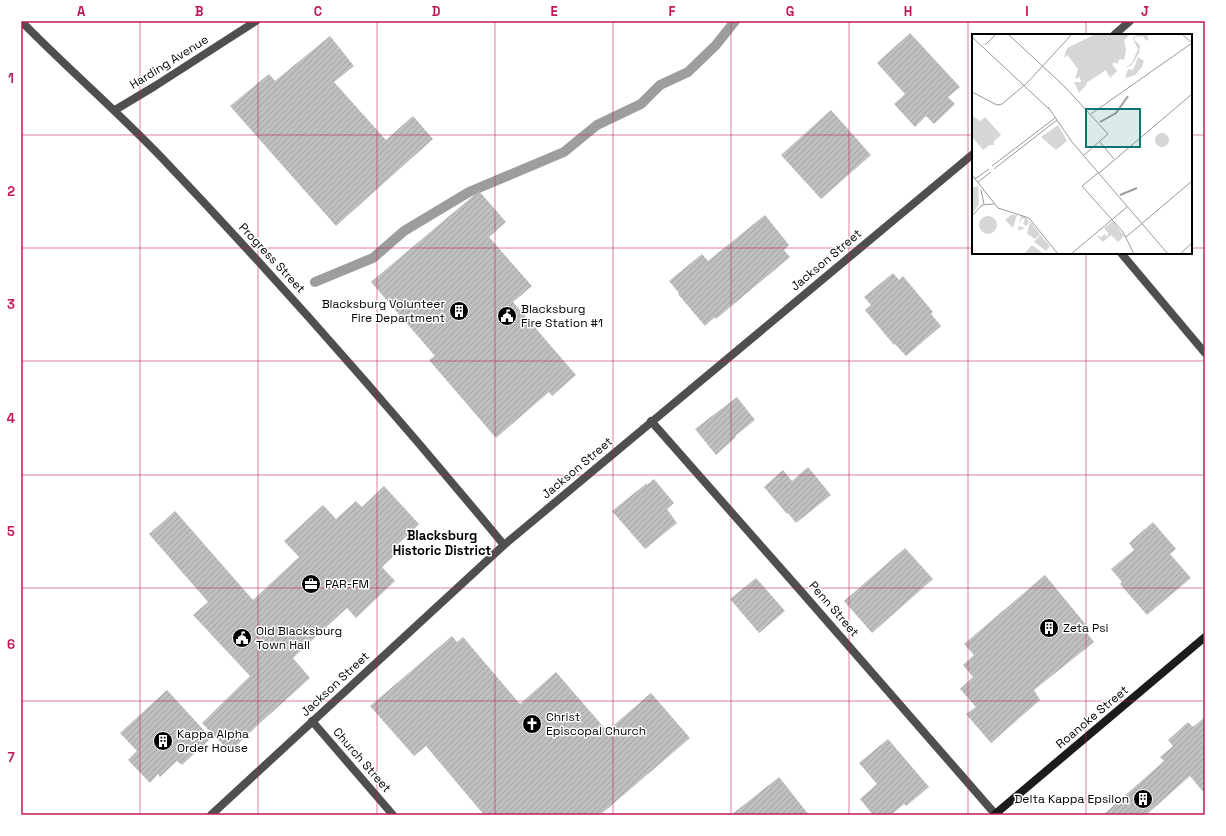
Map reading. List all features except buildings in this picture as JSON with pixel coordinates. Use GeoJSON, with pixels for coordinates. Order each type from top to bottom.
{"type":"FeatureCollection","features":[{"type":"Feature","properties":{"kind":"main road","name":"Roanoke Street"},"geometry":{"type":"LineString","coordinates":[[995,815],[1205,637]]}},
{"type":"Feature","properties":{"kind":"street","name":"Progress Street"},"geometry":{"type":"LineString","coordinates":[[21,21],[115,110],[315,323],[504,545]]}},
{"type":"Feature","properties":{"kind":"street","name":"Harding Avenue"},"geometry":{"type":"LineString","coordinates":[[115,110],[256,21]]}},
{"type":"Feature","properties":{"kind":"street"},"geometry":{"type":"LineString","coordinates":[[1115,34],[1130,21]]}},
{"type":"Feature","properties":{"kind":"street","name":"Jackson Street"},"geometry":{"type":"LineString","coordinates":[[211,815],[504,545],[972,155]]}},
{"type":"Feature","properties":{"kind":"street"},"geometry":{"type":"LineString","coordinates":[[1123,254],[1205,353]]}},
{"type":"Feature","properties":{"kind":"street","name":"Penn Street"},"geometry":{"type":"LineString","coordinates":[[651,421],[800,588],[995,815]]}},
{"type":"Feature","properties":{"kind":"street","name":"Church Street"},"geometry":{"type":"LineString","coordinates":[[312,721],[393,815]]}},
{"type":"Feature","properties":{"kind":"waterway"},"geometry":{"type":"LineString","coordinates":[[315,282],[373,258],[404,231],[469,192],[564,152],[597,125],[641,104],[660,85],[688,72],[716,45],[735,21]]}},
{"type":"Feature","properties":{"kind":"place","name":"Blacksburg Volunteer Fire Department"},"geometry":{"type":"Point","coordinates":[459,311]}},
{"type":"Feature","properties":{"kind":"place","name":"Blacksburg Fire Station #1"},"geometry":{"type":"Point","coordinates":[507,316]}},
{"type":"Feature","properties":{"kind":"place","name":"PAR-FM"},"geometry":{"type":"Point","coordinates":[311,584]}},
{"type":"Feature","properties":{"kind":"place","name":"Zeta Psi"},"geometry":{"type":"Point","coordinates":[1049,628]}},
{"type":"Feature","properties":{"kind":"place","name":"Old Blacksburg Town Hall"},"geometry":{"type":"Point","coordinates":[242,638]}},
{"type":"Feature","properties":{"kind":"place","name":"Christ Episcopal Church"},"geometry":{"type":"Point","coordinates":[532,724]}},
{"type":"Feature","properties":{"kind":"place","name":"Kappa Alpha Order House"},"geometry":{"type":"Point","coordinates":[163,741]}},
{"type":"Feature","properties":{"kind":"place","name":"Delta Kappa Epsilon"},"geometry":{"type":"Point","coordinates":[1143,799]}},
{"type":"Feature","properties":{"kind":"district","name":"Blacksburg Historic District"},"geometry":{"type":"Point","coordinates":[442,542]}}]}
